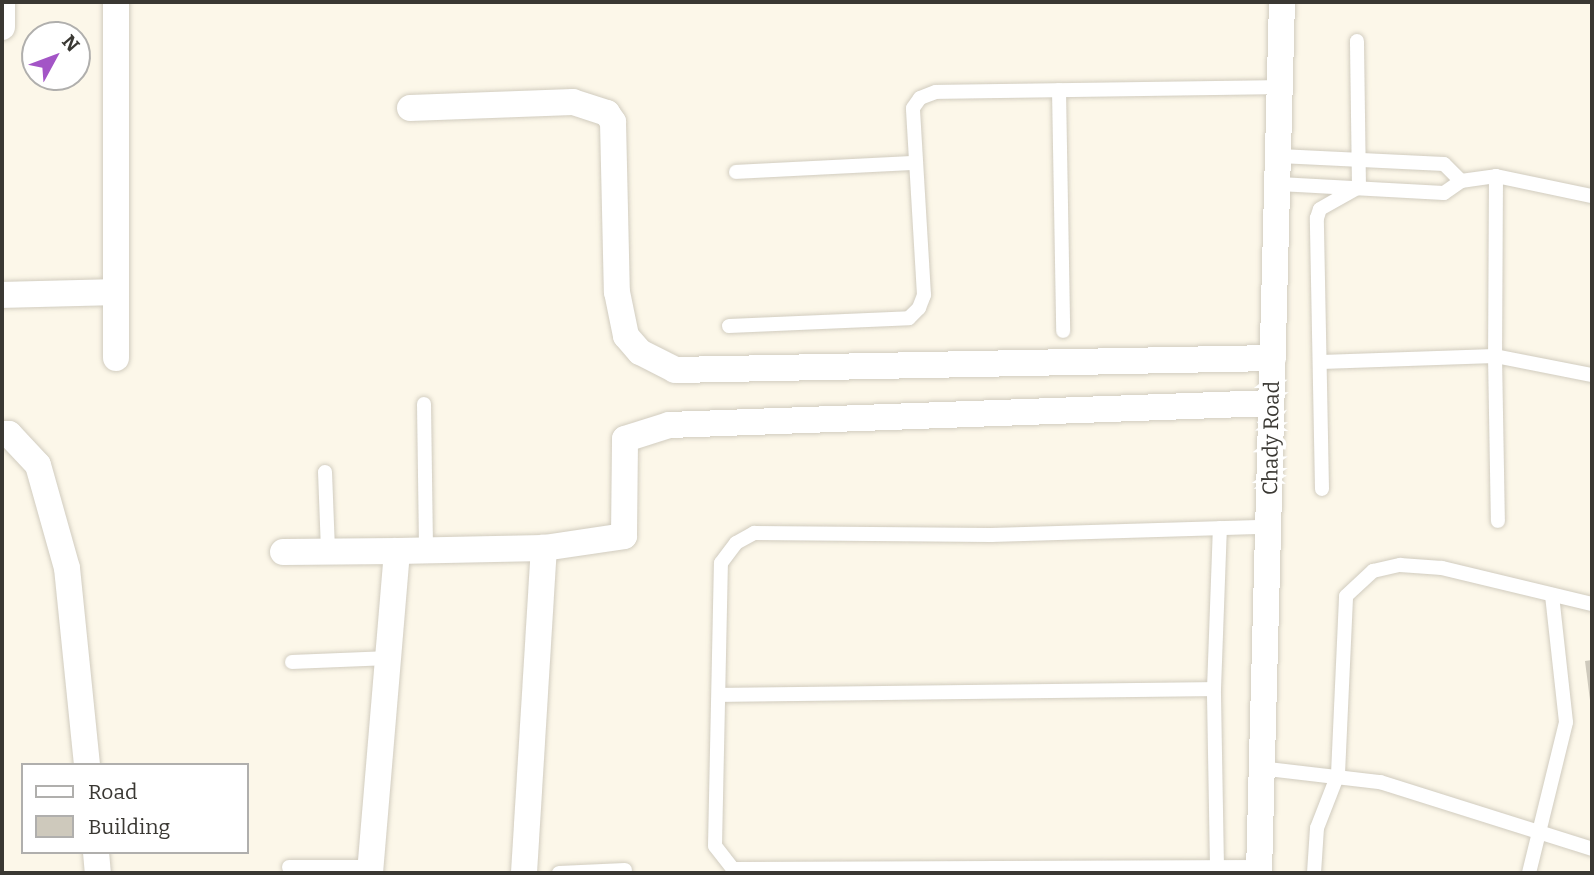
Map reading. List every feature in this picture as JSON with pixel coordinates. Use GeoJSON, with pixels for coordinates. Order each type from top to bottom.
{"type":"FeatureCollection","features":[{"type":"Feature","properties":{"kind":"street"},"geometry":{"type":"LineString","coordinates":[[2,2],[2,27]]}},
{"type":"Feature","properties":{"kind":"street"},"geometry":{"type":"LineString","coordinates":[[116,358],[117,2]]}},
{"type":"Feature","properties":{"kind":"street","name":"Chady Road"},"geometry":{"type":"LineString","coordinates":[[1259,870],[1282,2]]}},
{"type":"Feature","properties":{"kind":"street"},"geometry":{"type":"LineString","coordinates":[[410,108],[573,102],[607,113],[613,122],[617,292],[626,336],[640,352],[675,370],[1273,358]]}},
{"type":"Feature","properties":{"kind":"street"},"geometry":{"type":"LineString","coordinates":[[2,295],[116,292]]}},
{"type":"Feature","properties":{"kind":"street"},"geometry":{"type":"LineString","coordinates":[[284,552],[544,548],[624,536],[625,439],[668,425],[1271,403]]}},
{"type":"Feature","properties":{"kind":"street"},"geometry":{"type":"LineString","coordinates":[[2,434],[9,434],[38,465],[67,568],[87,763]]}},
{"type":"Feature","properties":{"kind":"street"},"geometry":{"type":"LineString","coordinates":[[524,873],[544,548]]}},
{"type":"Feature","properties":{"kind":"street"},"geometry":{"type":"LineString","coordinates":[[371,870],[397,551]]}},
{"type":"Feature","properties":{"kind":"street"},"geometry":{"type":"LineString","coordinates":[[96,854],[98,873]]}},
{"type":"Feature","properties":{"kind":"lane"},"geometry":{"type":"LineString","coordinates":[[1357,41],[1359,187]]}},
{"type":"Feature","properties":{"kind":"lane"},"geometry":{"type":"LineString","coordinates":[[729,326],[909,318],[924,295],[913,108],[920,98],[936,92],[1280,87]]}},
{"type":"Feature","properties":{"kind":"lane"},"geometry":{"type":"LineString","coordinates":[[1059,90],[1063,331]]}},
{"type":"Feature","properties":{"kind":"lane"},"geometry":{"type":"LineString","coordinates":[[1279,156],[1444,164],[1461,181]]}},
{"type":"Feature","properties":{"kind":"lane"},"geometry":{"type":"LineString","coordinates":[[736,172],[915,163]]}},
{"type":"Feature","properties":{"kind":"lane"},"geometry":{"type":"LineString","coordinates":[[1279,184],[1444,192],[1461,181],[1496,176],[1592,196]]}},
{"type":"Feature","properties":{"kind":"lane"},"geometry":{"type":"LineString","coordinates":[[1496,176],[1498,521]]}},
{"type":"Feature","properties":{"kind":"lane"},"geometry":{"type":"LineString","coordinates":[[1322,489],[1317,218],[1320,209],[1359,187]]}},
{"type":"Feature","properties":{"kind":"lane"},"geometry":{"type":"LineString","coordinates":[[1321,362],[1495,356],[1592,375]]}},
{"type":"Feature","properties":{"kind":"lane"},"geometry":{"type":"LineString","coordinates":[[424,404],[426,550]]}},
{"type":"Feature","properties":{"kind":"lane"},"geometry":{"type":"LineString","coordinates":[[325,472],[328,551]]}},
{"type":"Feature","properties":{"kind":"lane"},"geometry":{"type":"LineString","coordinates":[[1259,870],[1217,867],[733,869],[715,846],[721,563],[736,543],[754,533],[991,535],[1268,527]]}},
{"type":"Feature","properties":{"kind":"lane"},"geometry":{"type":"LineString","coordinates":[[1217,867],[1214,689],[1220,528]]}},
{"type":"Feature","properties":{"kind":"lane"},"geometry":{"type":"LineString","coordinates":[[1314,873],[1317,828],[1338,774],[1346,596],[1373,570],[1400,565],[1442,568],[1592,604]]}},
{"type":"Feature","properties":{"kind":"lane"},"geometry":{"type":"LineString","coordinates":[[1529,873],[1542,834],[1566,722],[1552,595]]}},
{"type":"Feature","properties":{"kind":"lane"},"geometry":{"type":"LineString","coordinates":[[292,662],[389,658]]}},
{"type":"Feature","properties":{"kind":"lane"},"geometry":{"type":"LineString","coordinates":[[720,695],[1214,689]]}},
{"type":"Feature","properties":{"kind":"lane"},"geometry":{"type":"LineString","coordinates":[[1260,768],[1338,774],[1380,782],[1592,849]]}},
{"type":"Feature","properties":{"kind":"lane"},"geometry":{"type":"LineString","coordinates":[[289,867],[371,870]]}},
{"type":"Feature","properties":{"kind":"lane"},"geometry":{"type":"LineString","coordinates":[[559,873],[625,870]]}},
{"type":"Feature","properties":{"kind":"building"},"geometry":{"type":"Polygon","coordinates":[[[1592,660],[1592,708],[1591,708],[1585,661],[1592,660]]]}}]}
